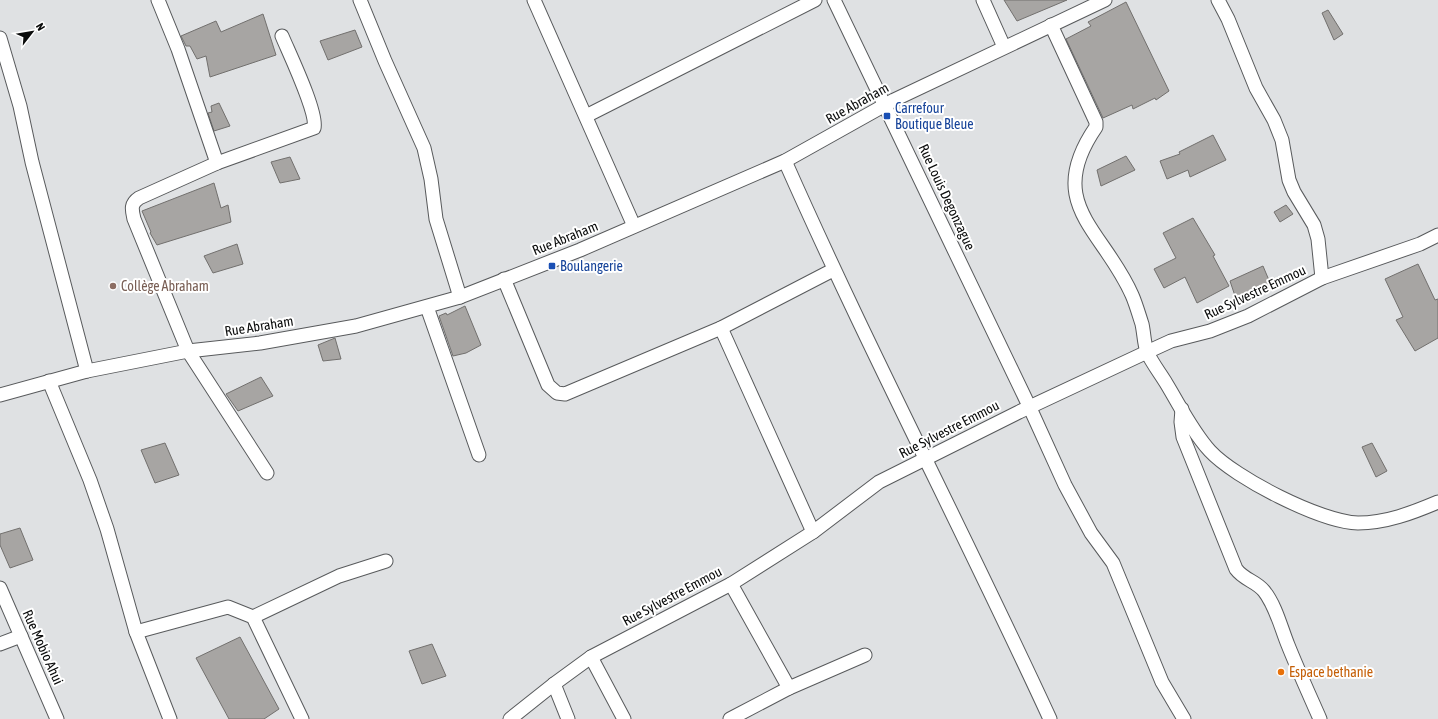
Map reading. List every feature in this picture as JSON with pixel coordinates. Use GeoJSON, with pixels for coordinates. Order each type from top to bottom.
{"type":"FeatureCollection","features":[{"type":"Feature","properties":{"kind":"street"},"geometry":{"type":"LineString","coordinates":[[158,0],[178,49],[216,164]]}},
{"type":"Feature","properties":{"kind":"street"},"geometry":{"type":"LineString","coordinates":[[360,0],[385,61],[424,148],[431,179],[436,219],[460,297]]}},
{"type":"Feature","properties":{"kind":"street"},"geometry":{"type":"LineString","coordinates":[[534,0],[634,226]]}},
{"type":"Feature","properties":{"kind":"street"},"geometry":{"type":"LineString","coordinates":[[586,116],[815,0]]}},
{"type":"Feature","properties":{"kind":"street","name":"Rue Louis Degonzague"},"geometry":{"type":"LineString","coordinates":[[834,0],[886,105],[1065,485],[1091,533],[1113,563],[1162,682],[1184,719]]}},
{"type":"Feature","properties":{"kind":"street"},"geometry":{"type":"LineString","coordinates":[[983,0],[1004,47]]}},
{"type":"Feature","properties":{"kind":"street","name":"Rue Abraham"},"geometry":{"type":"LineString","coordinates":[[0,395],[87,371],[188,351],[260,344],[356,326],[460,297],[580,250],[785,161],[886,105],[1004,47],[1105,0]]}},
{"type":"Feature","properties":{"kind":"street"},"geometry":{"type":"LineString","coordinates":[[1218,0],[1228,19],[1256,88],[1282,140],[1289,180],[1294,192],[1314,225],[1318,239],[1322,278]]}},
{"type":"Feature","properties":{"kind":"street"},"geometry":{"type":"LineString","coordinates":[[1051,25],[1096,122],[1096,128],[1078,158],[1074,176],[1078,205],[1116,267],[1131,295],[1142,324],[1147,352],[1182,409],[1211,452],[1238,473],[1313,513],[1357,523],[1396,518],[1438,502]]}},
{"type":"Feature","properties":{"kind":"street"},"geometry":{"type":"LineString","coordinates":[[267,473],[188,351],[134,219],[132,207],[134,202],[139,198],[216,164],[314,128],[315,124],[310,104],[282,36]]}},
{"type":"Feature","properties":{"kind":"street"},"geometry":{"type":"LineString","coordinates":[[0,38],[20,106],[32,162],[87,371]]}},
{"type":"Feature","properties":{"kind":"street"},"geometry":{"type":"LineString","coordinates":[[785,161],[833,270],[999,608],[1050,719]]}},
{"type":"Feature","properties":{"kind":"street","name":"Rue Sylvestre Emmou"},"geometry":{"type":"LineString","coordinates":[[510,719],[554,684],[592,657],[731,584],[813,532],[880,482],[1171,341],[1210,331],[1248,316],[1322,278],[1420,244],[1438,235]]}},
{"type":"Feature","properties":{"kind":"street"},"geometry":{"type":"LineString","coordinates":[[504,280],[548,385],[557,393],[565,394],[721,328],[833,270]]}},
{"type":"Feature","properties":{"kind":"street"},"geometry":{"type":"LineString","coordinates":[[427,307],[479,455]]}},
{"type":"Feature","properties":{"kind":"street"},"geometry":{"type":"LineString","coordinates":[[721,328],[813,532]]}},
{"type":"Feature","properties":{"kind":"street"},"geometry":{"type":"LineString","coordinates":[[49,381],[90,480],[107,530],[136,632],[170,719]]}},
{"type":"Feature","properties":{"kind":"street"},"geometry":{"type":"LineString","coordinates":[[1182,409],[1181,422],[1183,437],[1236,568],[1241,576],[1258,586],[1264,592],[1320,719]]}},
{"type":"Feature","properties":{"kind":"street"},"geometry":{"type":"LineString","coordinates":[[253,617],[328,580],[359,568],[386,561]]}},
{"type":"Feature","properties":{"kind":"street"},"geometry":{"type":"LineString","coordinates":[[731,584],[789,688]]}},
{"type":"Feature","properties":{"kind":"street","name":"Rue Mobio Ahui"},"geometry":{"type":"LineString","coordinates":[[0,588],[57,719]]}},
{"type":"Feature","properties":{"kind":"street"},"geometry":{"type":"LineString","coordinates":[[136,632],[228,607],[253,617],[302,719]]}},
{"type":"Feature","properties":{"kind":"street"},"geometry":{"type":"LineString","coordinates":[[0,644],[21,636]]}},
{"type":"Feature","properties":{"kind":"street"},"geometry":{"type":"LineString","coordinates":[[730,719],[789,688],[866,655]]}},
{"type":"Feature","properties":{"kind":"street"},"geometry":{"type":"LineString","coordinates":[[592,657],[624,719]]}},
{"type":"Feature","properties":{"kind":"street"},"geometry":{"type":"LineString","coordinates":[[554,684],[568,719]]}},
{"type":"Feature","properties":{"kind":"building"},"geometry":{"type":"Polygon","coordinates":[[[1004,0],[1067,0],[1017,21],[1004,0]]]}},
{"type":"Feature","properties":{"kind":"building"},"geometry":{"type":"Polygon","coordinates":[[[1126,2],[1169,91],[1156,100],[1155,98],[1133,109],[1132,105],[1103,118],[1066,39],[1091,26],[1088,22],[1126,2]]]}},
{"type":"Feature","properties":{"kind":"building"},"geometry":{"type":"Polygon","coordinates":[[[1328,10],[1343,34],[1334,40],[1322,13],[1328,10]]]}},
{"type":"Feature","properties":{"kind":"building"},"geometry":{"type":"Polygon","coordinates":[[[263,14],[276,55],[210,77],[206,56],[197,59],[190,46],[186,46],[181,36],[216,21],[221,32],[263,14]]]}},
{"type":"Feature","properties":{"kind":"building"},"geometry":{"type":"Polygon","coordinates":[[[355,30],[362,47],[328,60],[320,41],[355,30]]]}},
{"type":"Feature","properties":{"kind":"building"},"geometry":{"type":"Polygon","coordinates":[[[219,103],[230,126],[214,131],[208,113],[212,112],[211,106],[219,103]]]}},
{"type":"Feature","properties":{"kind":"building"},"geometry":{"type":"Polygon","coordinates":[[[1213,135],[1226,160],[1190,177],[1188,170],[1167,179],[1160,161],[1180,154],[1179,152],[1213,135]]]}},
{"type":"Feature","properties":{"kind":"building"},"geometry":{"type":"Polygon","coordinates":[[[1126,156],[1135,170],[1101,186],[1097,170],[1126,156]]]}},
{"type":"Feature","properties":{"kind":"building"},"geometry":{"type":"Polygon","coordinates":[[[290,157],[300,179],[280,183],[271,162],[290,157]]]}},
{"type":"Feature","properties":{"kind":"building"},"geometry":{"type":"Polygon","coordinates":[[[214,183],[221,208],[228,205],[231,222],[157,245],[150,233],[151,232],[142,211],[214,183]]]}},
{"type":"Feature","properties":{"kind":"building"},"geometry":{"type":"Polygon","coordinates":[[[1286,205],[1293,214],[1280,222],[1274,212],[1286,205]]]}},
{"type":"Feature","properties":{"kind":"building"},"geometry":{"type":"Polygon","coordinates":[[[1193,218],[1215,255],[1213,256],[1229,286],[1197,303],[1185,277],[1164,288],[1154,269],[1176,258],[1163,233],[1193,218]]]}},
{"type":"Feature","properties":{"kind":"building"},"geometry":{"type":"Polygon","coordinates":[[[237,244],[243,264],[213,273],[204,256],[237,244]]]}},
{"type":"Feature","properties":{"kind":"building"},"geometry":{"type":"Polygon","coordinates":[[[1418,264],[1435,300],[1438,299],[1438,338],[1415,351],[1396,320],[1403,317],[1385,279],[1418,264]]]}},
{"type":"Feature","properties":{"kind":"building"},"geometry":{"type":"Polygon","coordinates":[[[1263,266],[1271,285],[1237,302],[1230,281],[1263,266]]]}},
{"type":"Feature","properties":{"kind":"building"},"geometry":{"type":"Polygon","coordinates":[[[465,306],[481,345],[466,353],[453,356],[439,316],[446,313],[447,315],[465,306]]]}},
{"type":"Feature","properties":{"kind":"building"},"geometry":{"type":"Polygon","coordinates":[[[335,338],[341,359],[323,361],[318,345],[335,338]]]}},
{"type":"Feature","properties":{"kind":"building"},"geometry":{"type":"Polygon","coordinates":[[[261,377],[273,396],[238,411],[226,394],[261,377]]]}},
{"type":"Feature","properties":{"kind":"building"},"geometry":{"type":"Polygon","coordinates":[[[165,443],[179,475],[155,483],[141,450],[165,443]]]}},
{"type":"Feature","properties":{"kind":"building"},"geometry":{"type":"Polygon","coordinates":[[[1372,443],[1387,471],[1376,477],[1362,447],[1372,443]]]}},
{"type":"Feature","properties":{"kind":"building"},"geometry":{"type":"Polygon","coordinates":[[[20,528],[33,560],[10,568],[0,545],[0,534],[20,528]]]}},
{"type":"Feature","properties":{"kind":"building"},"geometry":{"type":"Polygon","coordinates":[[[240,637],[279,709],[264,719],[229,719],[196,658],[240,637]]]}},
{"type":"Feature","properties":{"kind":"building"},"geometry":{"type":"Polygon","coordinates":[[[432,644],[446,676],[422,684],[409,651],[432,644]]]}},
{"type":"Feature","properties":{"kind":"place","name":"Carrefour Boutique Bleue"},"geometry":{"type":"Point","coordinates":[887,116]}},
{"type":"Feature","properties":{"kind":"place","name":"Boulangerie"},"geometry":{"type":"Point","coordinates":[552,266]}},
{"type":"Feature","properties":{"kind":"place","name":"Collège Abraham"},"geometry":{"type":"Point","coordinates":[113,286]}},
{"type":"Feature","properties":{"kind":"place","name":"Espace bethanie"},"geometry":{"type":"Point","coordinates":[1281,672]}}]}
